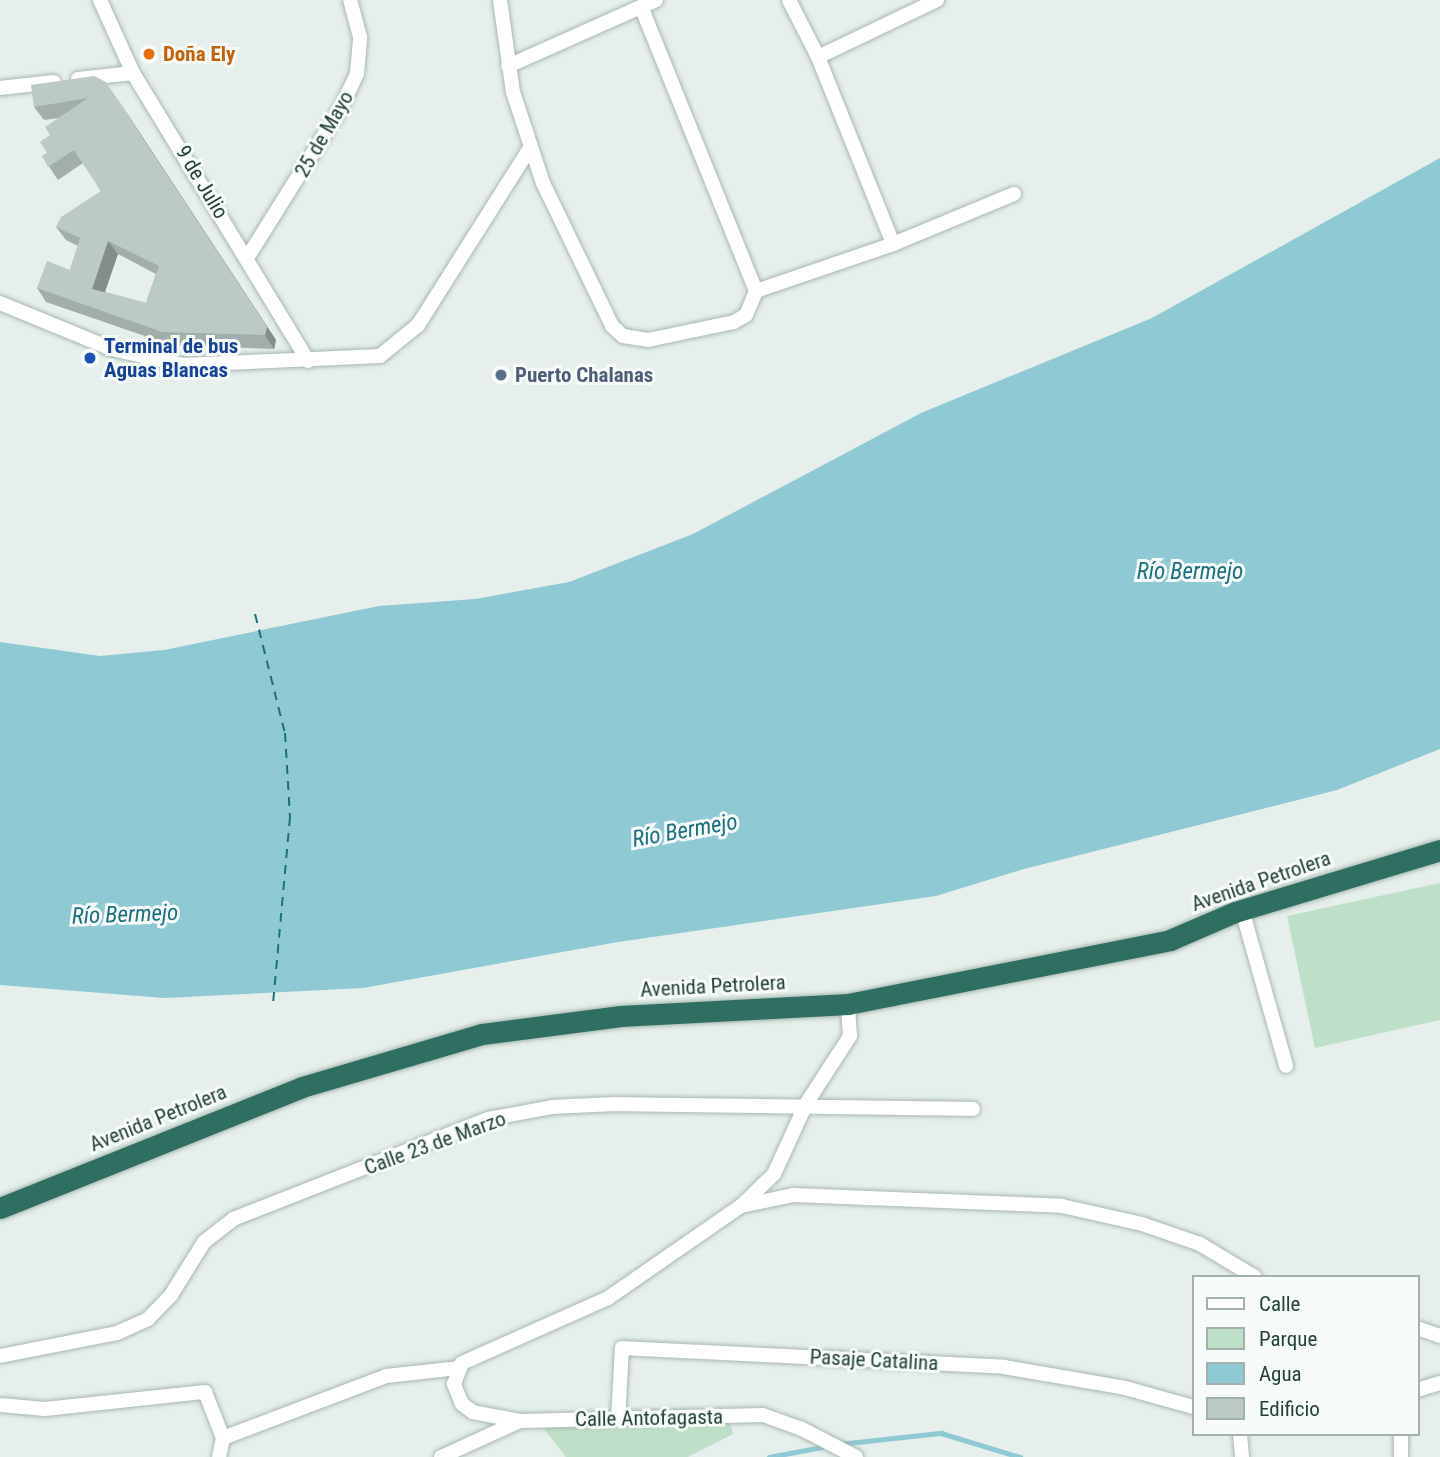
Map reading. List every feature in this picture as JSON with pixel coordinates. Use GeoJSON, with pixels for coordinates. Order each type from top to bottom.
{"type":"FeatureCollection","features":[{"type":"Feature","properties":{"kind":"highway","name":"Avenida Petrolera"},"geometry":{"type":"LineString","coordinates":[[0,1208],[302,1087],[482,1034],[621,1016],[848,1004],[1170,940],[1242,910],[1440,850]]}},
{"type":"Feature","properties":{"kind":"street","name":"9 de Julio"},"geometry":{"type":"LineString","coordinates":[[100,0],[133,73],[308,362]]}},
{"type":"Feature","properties":{"kind":"street","name":"25 de Mayo"},"geometry":{"type":"LineString","coordinates":[[247,258],[340,110],[358,74],[360,37],[349,0]]}},
{"type":"Feature","properties":{"kind":"street"},"geometry":{"type":"LineString","coordinates":[[500,0],[508,66],[530,148],[601,309],[623,336],[663,338],[734,322],[746,315],[756,291],[641,7]]}},
{"type":"Feature","properties":{"kind":"street"},"geometry":{"type":"LineString","coordinates":[[508,66],[656,0]]}},
{"type":"Feature","properties":{"kind":"street"},"geometry":{"type":"LineString","coordinates":[[789,0],[818,57],[893,244]]}},
{"type":"Feature","properties":{"kind":"street"},"geometry":{"type":"LineString","coordinates":[[818,57],[937,0]]}},
{"type":"Feature","properties":{"kind":"street"},"geometry":{"type":"LineString","coordinates":[[0,88],[133,73]]}},
{"type":"Feature","properties":{"kind":"street"},"geometry":{"type":"LineString","coordinates":[[0,303],[112,349],[183,365],[308,362],[380,356],[406,338],[441,291],[530,148]]}},
{"type":"Feature","properties":{"kind":"street"},"geometry":{"type":"LineString","coordinates":[[756,291],[893,244],[1014,194]]}},
{"type":"Feature","properties":{"kind":"street"},"geometry":{"type":"LineString","coordinates":[[1242,910],[1286,1066]]}},
{"type":"Feature","properties":{"kind":"street"},"geometry":{"type":"LineString","coordinates":[[520,1421],[467,1409],[455,1391],[458,1368],[471,1355],[561,1322],[608,1298],[741,1206],[774,1174],[806,1104],[850,1036],[848,1004]]}},
{"type":"Feature","properties":{"kind":"street","name":"Calle 23 de Marzo"},"geometry":{"type":"LineString","coordinates":[[0,1356],[117,1333],[138,1324],[171,1294],[204,1242],[233,1219],[488,1119],[552,1107],[615,1104],[806,1104],[974,1109]]}},
{"type":"Feature","properties":{"kind":"street"},"geometry":{"type":"LineString","coordinates":[[741,1206],[793,1195],[1062,1206],[1143,1224],[1200,1244],[1252,1275]]}},
{"type":"Feature","properties":{"kind":"street"},"geometry":{"type":"LineString","coordinates":[[1419,1329],[1440,1336]]}},
{"type":"Feature","properties":{"kind":"street","name":"Pasaje Catalina"},"geometry":{"type":"LineString","coordinates":[[618,1419],[622,1348],[1004,1367],[1125,1388],[1192,1407]]}},
{"type":"Feature","properties":{"kind":"street"},"geometry":{"type":"LineString","coordinates":[[223,1438],[386,1376],[458,1368]]}},
{"type":"Feature","properties":{"kind":"street"},"geometry":{"type":"LineString","coordinates":[[1419,1389],[1440,1383]]}},
{"type":"Feature","properties":{"kind":"street"},"geometry":{"type":"LineString","coordinates":[[0,1405],[45,1409],[205,1392],[223,1438],[219,1457]]}},
{"type":"Feature","properties":{"kind":"street","name":"Calle Antofagasta"},"geometry":{"type":"LineString","coordinates":[[442,1457],[520,1421],[763,1415],[802,1429],[856,1457]]}},
{"type":"Feature","properties":{"kind":"street"},"geometry":{"type":"LineString","coordinates":[[1240,1436],[1242,1457]]}},
{"type":"Feature","properties":{"kind":"street"},"geometry":{"type":"LineString","coordinates":[[1401,1436],[1401,1457]]}},
{"type":"Feature","properties":{"kind":"green space"},"geometry":{"type":"Polygon","coordinates":[[[1440,883],[1440,1020],[1315,1048],[1287,916],[1440,883]]]}},
{"type":"Feature","properties":{"kind":"green space"},"geometry":{"type":"Polygon","coordinates":[[[730,1423],[733,1434],[688,1457],[566,1457],[543,1428],[730,1423]]]}},
{"type":"Feature","properties":{"kind":"water","name":"Río Bermejo"},"geometry":{"type":"Polygon","coordinates":[[[1440,158],[1440,749],[1337,790],[1024,869],[936,896],[618,942],[363,988],[165,998],[0,985],[0,642],[100,656],[164,650],[379,606],[475,599],[569,582],[693,534],[921,413],[1152,318],[1440,158]]]}},
{"type":"Feature","properties":{"kind":"building"},"geometry":{"type":"Polygon","coordinates":[[[94,76],[106,82],[267,327],[265,335],[162,332],[37,288],[47,261],[70,270],[80,238],[56,227],[61,217],[101,191],[74,150],[48,167],[42,156],[47,153],[40,142],[50,135],[45,127],[88,98],[34,107],[31,85],[94,76]],[[108,241],[92,289],[146,303],[159,266],[108,241]]]}},
{"type":"Feature","properties":{"kind":"waterway"},"geometry":{"type":"LineString","coordinates":[[839,1444],[941,1433],[1020,1457]]}},
{"type":"Feature","properties":{"kind":"waterway"},"geometry":{"type":"LineString","coordinates":[[769,1457],[827,1446]]}},
{"type":"Feature","properties":{"kind":"ferry route"},"geometry":{"type":"LineString","coordinates":[[255,614],[285,733],[290,817],[273,1003]]}},
{"type":"Feature","properties":{"kind":"place","name":"Doña Ely"},"geometry":{"type":"Point","coordinates":[149,54]}},
{"type":"Feature","properties":{"kind":"place","name":"Terminal de bus Aguas Blancas"},"geometry":{"type":"Point","coordinates":[90,358]}},
{"type":"Feature","properties":{"kind":"place","name":"Puerto Chalanas"},"geometry":{"type":"Point","coordinates":[501,375]}}]}
